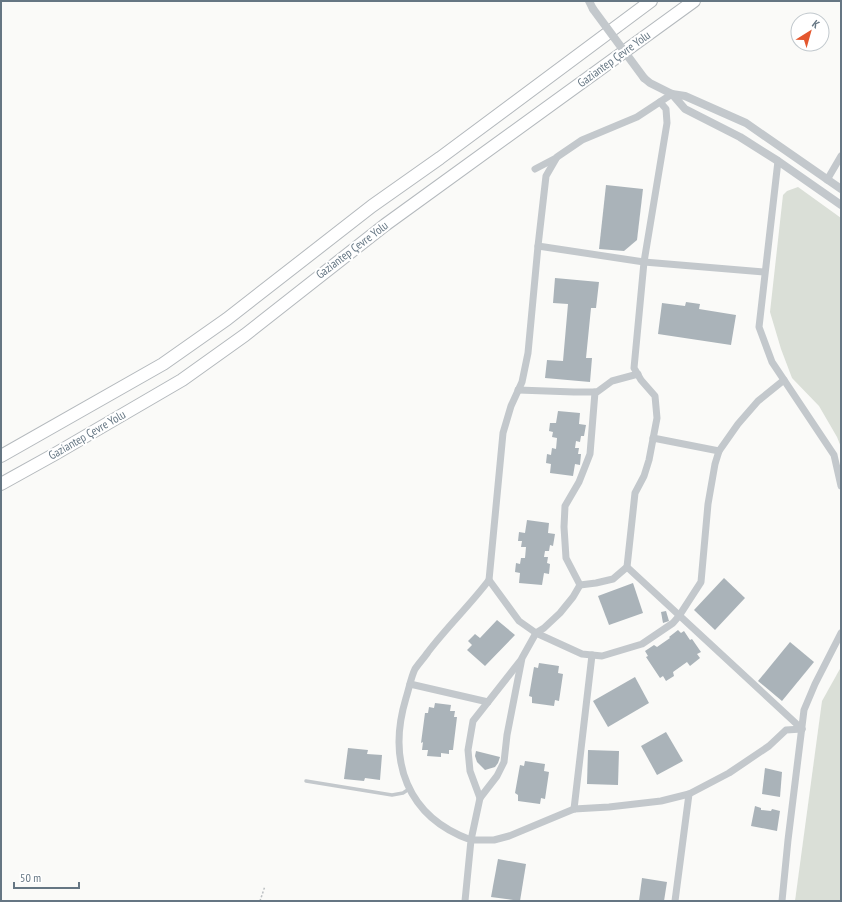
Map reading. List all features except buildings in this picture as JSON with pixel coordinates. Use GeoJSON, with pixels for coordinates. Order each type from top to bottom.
{"type":"FeatureCollection","features":[{"type":"Feature","properties":{"kind":"highway","name":"Gaziantep Çevre Yolu"},"geometry":{"type":"LineString","coordinates":[[1,456],[170,359],[227,319],[372,206],[440,158],[651,1]]}},
{"type":"Feature","properties":{"kind":"highway","name":"Gaziantep Çevre Yolu"},"geometry":{"type":"LineString","coordinates":[[2,484],[182,380],[245,335],[385,225],[694,1]]}},
{"type":"Feature","properties":{"kind":"street"},"geometry":{"type":"LineString","coordinates":[[591,5],[644,78],[650,83],[672,94],[685,96],[746,123],[841,189]]}},
{"type":"Feature","properties":{"kind":"street"},"geometry":{"type":"LineString","coordinates":[[535,169],[557,157],[582,140],[637,117],[672,94]]}},
{"type":"Feature","properties":{"kind":"street"},"geometry":{"type":"LineString","coordinates":[[672,94],[686,109],[740,137],[778,161],[841,205]]}},
{"type":"Feature","properties":{"kind":"street"},"geometry":{"type":"LineString","coordinates":[[580,585],[613,579],[626,567],[635,493],[644,476],[649,460],[657,418],[655,396],[641,380],[634,368],[644,262],[666,123],[666,109],[660,102]]}},
{"type":"Feature","properties":{"kind":"street"},"geometry":{"type":"LineString","coordinates":[[828,180],[841,156]]}},
{"type":"Feature","properties":{"kind":"street"},"geometry":{"type":"LineString","coordinates":[[557,157],[546,176],[528,353],[522,382],[511,406],[503,433],[489,580],[476,597],[438,639],[415,670],[401,714],[398,754],[409,790],[433,820],[448,830],[471,840],[494,840],[509,836],[574,809],[609,807],[661,801],[689,794],[729,773],[769,746],[786,730],[802,729]]}},
{"type":"Feature","properties":{"kind":"street"},"geometry":{"type":"LineString","coordinates":[[778,161],[764,272],[759,327],[772,362],[834,455],[841,486]]}},
{"type":"Feature","properties":{"kind":"street"},"geometry":{"type":"LineString","coordinates":[[538,246],[644,262],[764,272]]}},
{"type":"Feature","properties":{"kind":"street"},"geometry":{"type":"LineString","coordinates":[[518,390],[595,392],[612,381],[638,374]]}},
{"type":"Feature","properties":{"kind":"street"},"geometry":{"type":"LineString","coordinates":[[489,580],[519,621],[536,633],[582,654],[602,656],[642,644],[672,623],[679,616],[700,582],[708,504],[719,450],[738,424],[758,401],[784,380]]}},
{"type":"Feature","properties":{"kind":"street"},"geometry":{"type":"LineString","coordinates":[[580,585],[566,558],[564,527],[565,506],[579,482],[590,454],[595,392]]}},
{"type":"Feature","properties":{"kind":"street"},"geometry":{"type":"LineString","coordinates":[[653,438],[719,450]]}},
{"type":"Feature","properties":{"kind":"street"},"geometry":{"type":"LineString","coordinates":[[626,567],[802,729]]}},
{"type":"Feature","properties":{"kind":"street"},"geometry":{"type":"LineString","coordinates":[[480,798],[470,771],[468,750],[473,721],[522,658],[536,633],[544,628],[560,613],[573,597],[580,585]]}},
{"type":"Feature","properties":{"kind":"street"},"geometry":{"type":"LineString","coordinates":[[782,901],[804,710],[815,684],[841,633]]}},
{"type":"Feature","properties":{"kind":"street"},"geometry":{"type":"LineString","coordinates":[[574,809],[592,655]]}},
{"type":"Feature","properties":{"kind":"street"},"geometry":{"type":"LineString","coordinates":[[465,901],[471,840],[480,798],[497,776],[504,762],[507,735],[522,658]]}},
{"type":"Feature","properties":{"kind":"street"},"geometry":{"type":"LineString","coordinates":[[410,684],[488,702]]}},
{"type":"Feature","properties":{"kind":"street"},"geometry":{"type":"LineString","coordinates":[[675,901],[689,794]]}},
{"type":"Feature","properties":{"kind":"lane"},"geometry":{"type":"LineString","coordinates":[[306,781],[392,795],[409,790]]}},
{"type":"Feature","properties":{"kind":"path"},"geometry":{"type":"LineString","coordinates":[[260,901],[265,886]]}},
{"type":"Feature","properties":{"kind":"shaded area"},"geometry":{"type":"Polygon","coordinates":[[[798,187],[841,218],[841,447],[837,437],[819,406],[792,378],[781,349],[770,312],[783,195],[787,191],[798,187]]]}},
{"type":"Feature","properties":{"kind":"shaded area"},"geometry":{"type":"Polygon","coordinates":[[[841,667],[841,901],[795,901],[822,701],[841,667]]]}}]}
